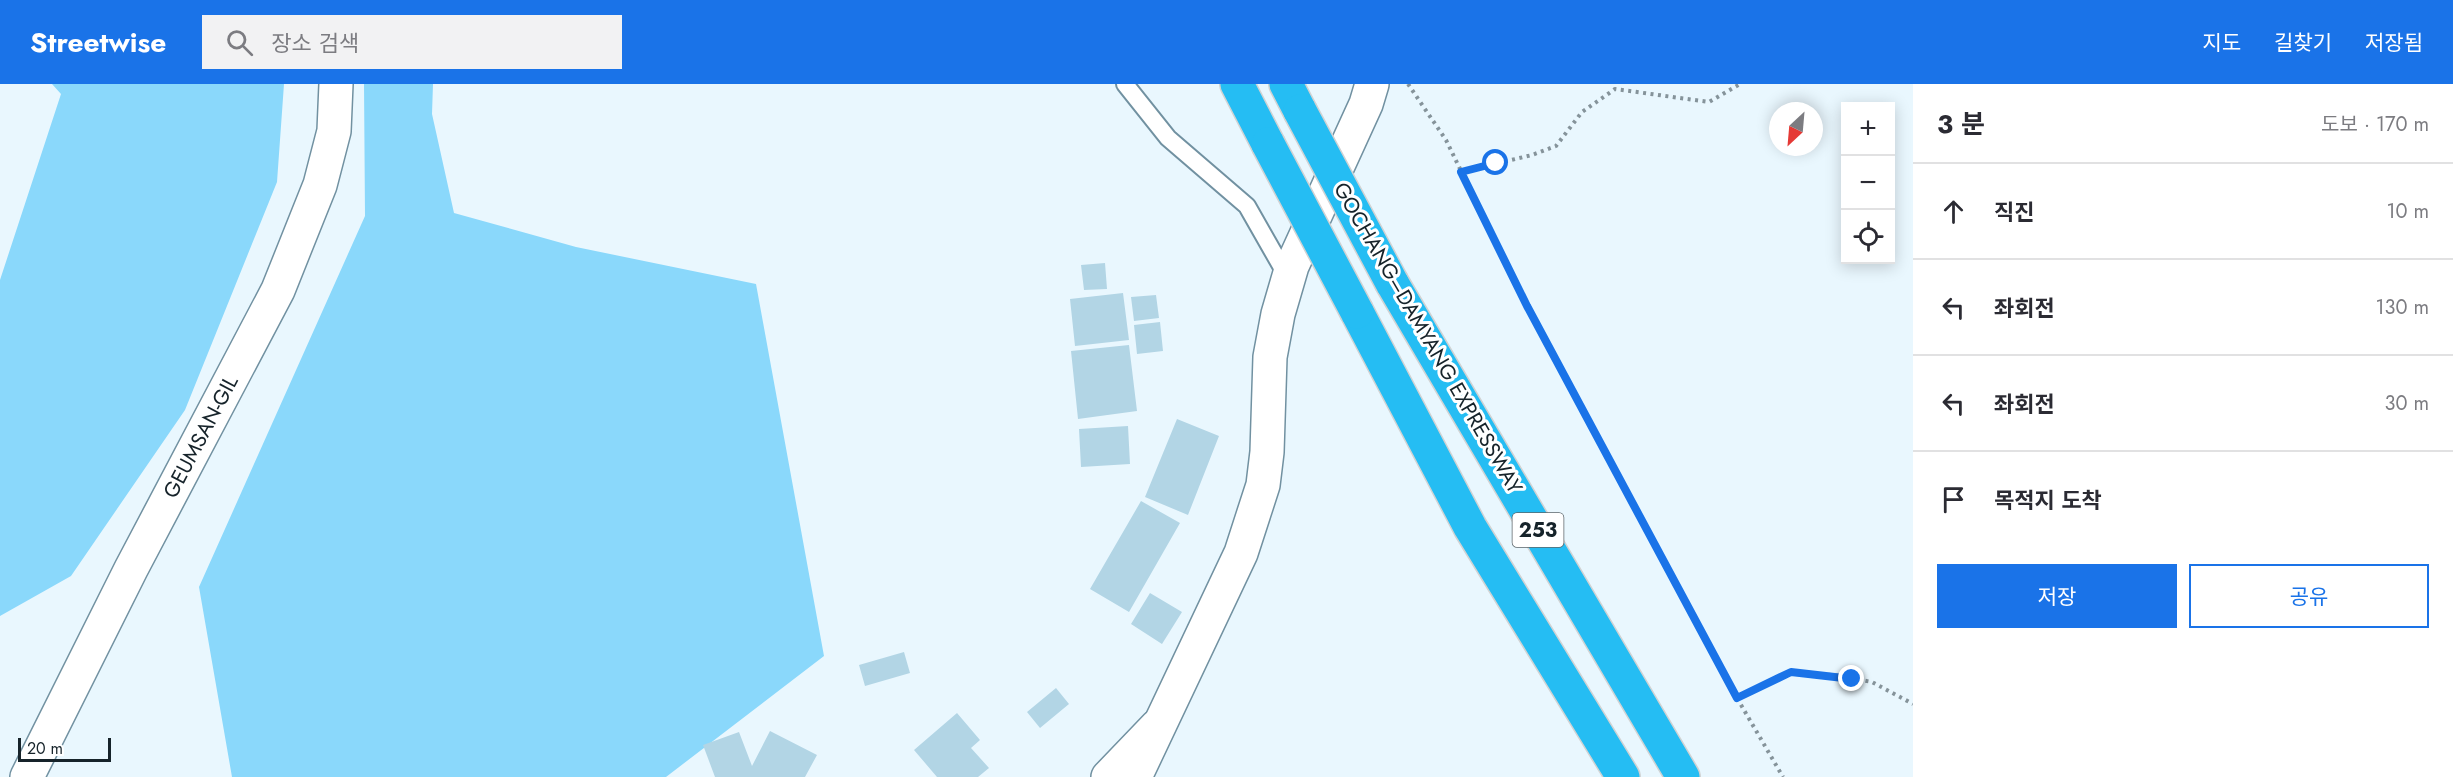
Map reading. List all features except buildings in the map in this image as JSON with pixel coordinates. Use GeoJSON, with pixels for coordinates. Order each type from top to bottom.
{"type":"FeatureCollection","features":[{"type":"Feature","properties":{"kind":"highway","name":"GOCHANG–DAMYANG EXPRESSWAY"},"geometry":{"type":"LineString","coordinates":[[1237,84],[1470,527],[1623,777]]}},
{"type":"Feature","properties":{"kind":"highway","name":"GOCHANG–DAMYANG EXPRESSWAY"},"geometry":{"type":"LineString","coordinates":[[1293,97],[1392,283],[1683,777]]}},
{"type":"Feature","properties":{"kind":"street","name":"GEUMSAN-GIL"},"geometry":{"type":"LineString","coordinates":[[27,777],[131,569],[278,290],[320,185],[334,131],[336,84]]}},
{"type":"Feature","properties":{"kind":"street"},"geometry":{"type":"LineString","coordinates":[[1135,777],[1241,553],[1263,485],[1267,452],[1270,357],[1288,278],[1366,104],[1372,84]]}},
{"type":"Feature","properties":{"kind":"street"},"geometry":{"type":"LineString","coordinates":[[1108,777],[1162,720]]}},
{"type":"Feature","properties":{"kind":"lane"},"geometry":{"type":"LineString","coordinates":[[1125,84],[1168,138],[1247,206],[1288,278]]}},
{"type":"Feature","properties":{"kind":"path"},"geometry":{"type":"LineString","coordinates":[[1408,84],[1446,140],[1527,306],[1737,698],[1783,777]]}},
{"type":"Feature","properties":{"kind":"path"},"geometry":{"type":"LineString","coordinates":[[1461,172],[1532,155],[1556,146],[1582,112],[1615,89],[1709,102],[1740,84]]}},
{"type":"Feature","properties":{"kind":"path"},"geometry":{"type":"LineString","coordinates":[[1737,698],[1791,672],[1833,675],[1872,682],[1913,704]]}},
{"type":"Feature","properties":{"kind":"shaded area"},"geometry":{"type":"Polygon","coordinates":[[[52,84],[284,84],[277,182],[185,410],[71,576],[0,616],[0,280],[61,94],[52,84]]]}},
{"type":"Feature","properties":{"kind":"shaded area"},"geometry":{"type":"Polygon","coordinates":[[[364,84],[433,84],[432,114],[454,213],[576,247],[756,284],[824,656],[666,777],[232,777],[199,587],[365,216],[364,84]]]}},
{"type":"Feature","properties":{"kind":"route"},"geometry":{"type":"LineString","coordinates":[[1496,163],[1461,172],[1527,306],[1737,698],[1791,672],[1833,675],[1852,679]]}}]}
